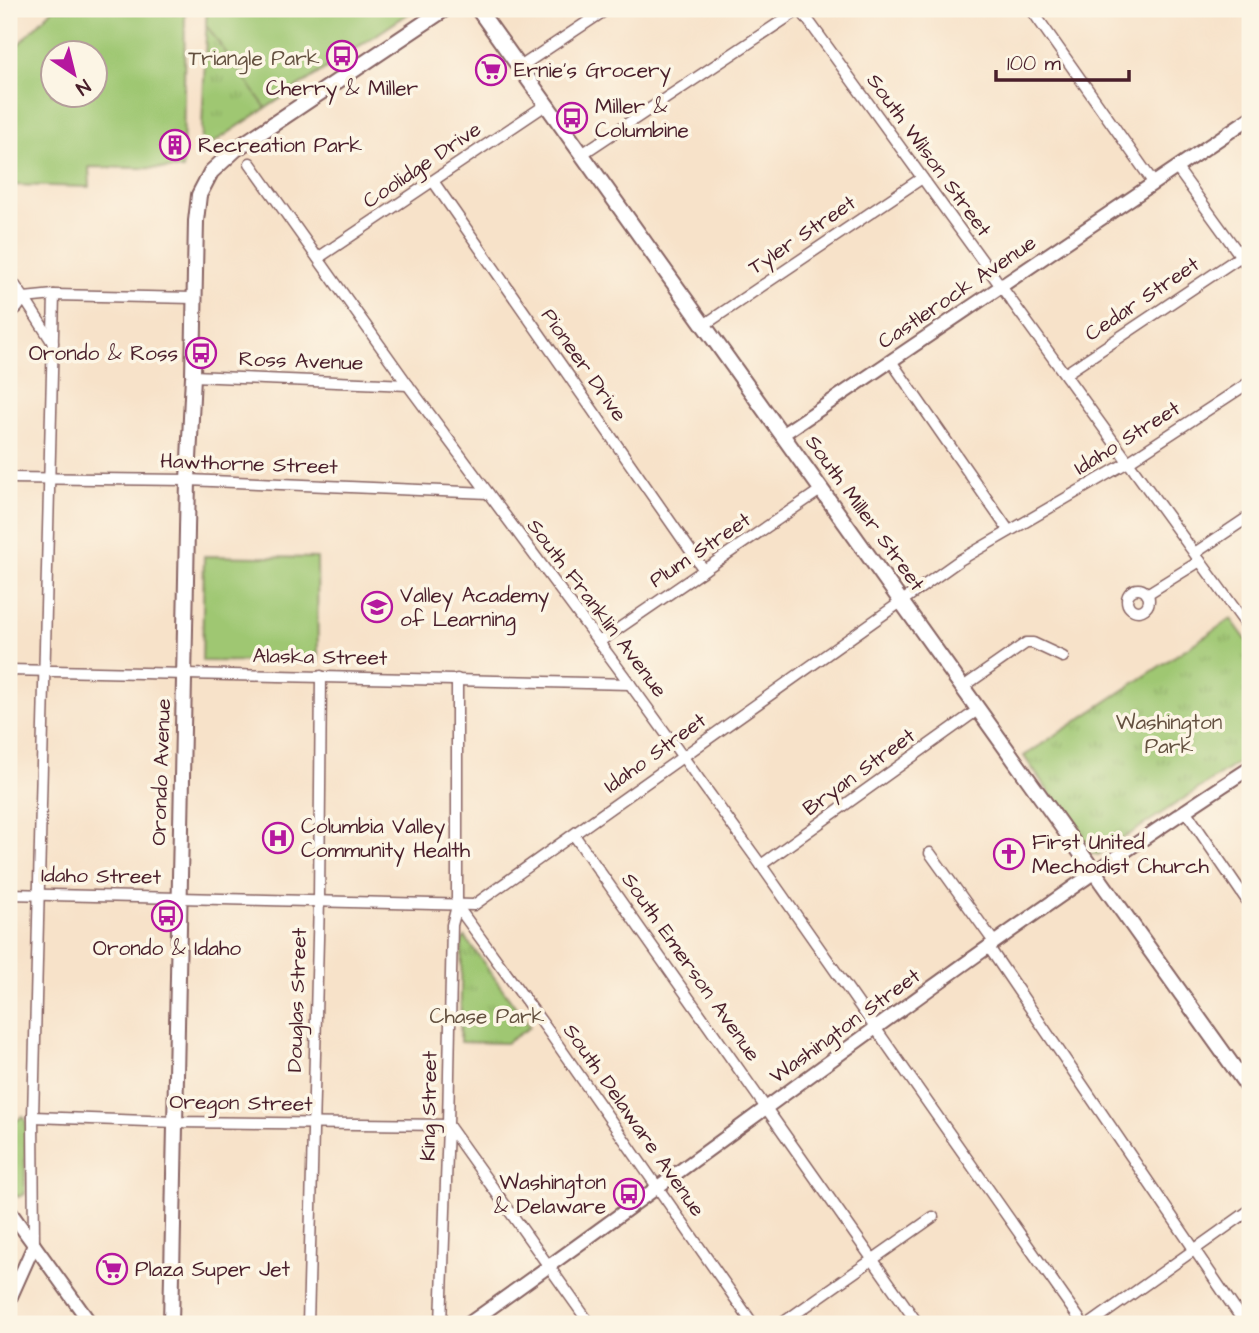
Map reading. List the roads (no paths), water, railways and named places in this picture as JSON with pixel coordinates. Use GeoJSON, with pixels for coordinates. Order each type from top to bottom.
{"type":"FeatureCollection","features":[{"type":"Feature","properties":{"kind":"main road"},"geometry":{"type":"LineString","coordinates":[[426,22],[435,9]]}},
{"type":"Feature","properties":{"kind":"main road","name":"Orondo Avenue"},"geometry":{"type":"LineString","coordinates":[[170,1324],[188,481],[193,376],[195,221],[199,195],[211,172],[236,149],[445,9]]}},
{"type":"Feature","properties":{"kind":"main road","name":"South Miller Street"},"geometry":{"type":"LineString","coordinates":[[478,9],[1250,1090]]}},
{"type":"Feature","properties":{"kind":"street"},"geometry":{"type":"LineString","coordinates":[[520,67],[607,9]]}},
{"type":"Feature","properties":{"kind":"street"},"geometry":{"type":"LineString","coordinates":[[582,153],[800,9]]}},
{"type":"Feature","properties":{"kind":"street","name":"South Wilson Street"},"geometry":{"type":"LineString","coordinates":[[800,9],[1197,557],[1246,617],[1250,629]]}},
{"type":"Feature","properties":{"kind":"street"},"geometry":{"type":"LineString","coordinates":[[1031,9],[1153,182]]}},
{"type":"Feature","properties":{"kind":"street","name":"Coolidge Drive"},"geometry":{"type":"LineString","coordinates":[[318,258],[547,104]]}},
{"type":"Feature","properties":{"kind":"street"},"geometry":{"type":"LineString","coordinates":[[1250,118],[1176,167],[1250,269]]}},
{"type":"Feature","properties":{"kind":"street","name":"South Franklin Avenue"},"geometry":{"type":"LineString","coordinates":[[250,163],[408,385],[761,866],[1083,1324]]}},
{"type":"Feature","properties":{"kind":"street","name":"Castlerock Avenue"},"geometry":{"type":"LineString","coordinates":[[783,434],[1176,167]]}},
{"type":"Feature","properties":{"kind":"street","name":"Tyler Street"},"geometry":{"type":"LineString","coordinates":[[704,325],[922,178]]}},
{"type":"Feature","properties":{"kind":"street","name":"Pioneer Drive"},"geometry":{"type":"LineString","coordinates":[[433,181],[704,570]]}},
{"type":"Feature","properties":{"kind":"street","name":"Cedar Street"},"geometry":{"type":"LineString","coordinates":[[1065,374],[1241,256]]}},
{"type":"Feature","properties":{"kind":"street"},"geometry":{"type":"LineString","coordinates":[[9,277],[54,344]]}},
{"type":"Feature","properties":{"kind":"street"},"geometry":{"type":"LineString","coordinates":[[9,1301],[34,1245],[33,1117],[54,295]]}},
{"type":"Feature","properties":{"kind":"street"},"geometry":{"type":"LineString","coordinates":[[24,298],[54,295],[193,298]]}},
{"type":"Feature","properties":{"kind":"street"},"geometry":{"type":"LineString","coordinates":[[9,314],[24,298]]}},
{"type":"Feature","properties":{"kind":"street"},"geometry":{"type":"LineString","coordinates":[[891,361],[1009,531]]}},
{"type":"Feature","properties":{"kind":"street","name":"Ross Avenue"},"geometry":{"type":"LineString","coordinates":[[193,376],[408,385]]}},
{"type":"Feature","properties":{"kind":"street","name":"Idaho Street"},"geometry":{"type":"LineString","coordinates":[[9,894],[474,905],[960,560],[1128,461],[1250,382]]}},
{"type":"Feature","properties":{"kind":"street","name":"Hawthorne Street"},"geometry":{"type":"LineString","coordinates":[[9,478],[188,481],[488,493]]}},
{"type":"Feature","properties":{"kind":"street","name":"Plum Street"},"geometry":{"type":"LineString","coordinates":[[599,642],[822,489]]}},
{"type":"Feature","properties":{"kind":"street"},"geometry":{"type":"LineString","coordinates":[[1147,594],[1250,516]]}},
{"type":"Feature","properties":{"kind":"street"},"geometry":{"type":"LineString","coordinates":[[963,687],[1026,643],[1033,643],[1063,657]]}},
{"type":"Feature","properties":{"kind":"street","name":"Alaska Street"},"geometry":{"type":"LineString","coordinates":[[9,670],[630,684]]}},
{"type":"Feature","properties":{"kind":"street","name":"Douglas Street"},"geometry":{"type":"LineString","coordinates":[[308,1324],[319,900],[321,676]]}},
{"type":"Feature","properties":{"kind":"street","name":"King Street"},"geometry":{"type":"LineString","coordinates":[[441,1324],[449,1125],[452,925],[457,906],[457,679]]}},
{"type":"Feature","properties":{"kind":"street","name":"Bryan Street"},"geometry":{"type":"LineString","coordinates":[[761,866],[979,709]]}},
{"type":"Feature","properties":{"kind":"street","name":"Washington Street"},"geometry":{"type":"LineString","coordinates":[[468,1324],[1095,870],[1250,768]]}},
{"type":"Feature","properties":{"kind":"street"},"geometry":{"type":"LineString","coordinates":[[1185,810],[1250,905]]}},
{"type":"Feature","properties":{"kind":"street","name":"South Emerson Avenue"},"geometry":{"type":"LineString","coordinates":[[574,835],[918,1324]]}},
{"type":"Feature","properties":{"kind":"street"},"geometry":{"type":"LineString","coordinates":[[930,853],[1097,1108],[1245,1324]]}},
{"type":"Feature","properties":{"kind":"street","name":"South Delaware Avenue"},"geometry":{"type":"LineString","coordinates":[[457,906],[549,1032],[753,1324]]}},
{"type":"Feature","properties":{"kind":"street","name":"Oregon Street"},"geometry":{"type":"LineString","coordinates":[[33,1117],[176,1122],[449,1125]]}},
{"type":"Feature","properties":{"kind":"street"},"geometry":{"type":"LineString","coordinates":[[449,1125],[590,1324]]}},
{"type":"Feature","properties":{"kind":"street"},"geometry":{"type":"LineString","coordinates":[[9,1210],[90,1324]]}},
{"type":"Feature","properties":{"kind":"street"},"geometry":{"type":"LineString","coordinates":[[1090,1324],[1250,1210]]}},
{"type":"Feature","properties":{"kind":"street"},"geometry":{"type":"LineString","coordinates":[[781,1324],[933,1217]]}},
{"type":"Feature","properties":{"kind":"place","name":"Cherry & Miller"},"geometry":{"type":"Point","coordinates":[342,56]}},
{"type":"Feature","properties":{"kind":"place","name":"Ernie's Grocery"},"geometry":{"type":"Point","coordinates":[491,70]}},
{"type":"Feature","properties":{"kind":"place","name":"Miller & Columbine"},"geometry":{"type":"Point","coordinates":[572,118]}},
{"type":"Feature","properties":{"kind":"place","name":"Recreation Park"},"geometry":{"type":"Point","coordinates":[175,145]}},
{"type":"Feature","properties":{"kind":"place","name":"Orondo & Ross"},"geometry":{"type":"Point","coordinates":[201,353]}},
{"type":"Feature","properties":{"kind":"place","name":"Valley Academy of Learning"},"geometry":{"type":"Point","coordinates":[377,607]}},
{"type":"Feature","properties":{"kind":"place","name":"Columbia Valley Community Health"},"geometry":{"type":"Point","coordinates":[278,838]}},
{"type":"Feature","properties":{"kind":"place","name":"First United Mechodist Church"},"geometry":{"type":"Point","coordinates":[1009,854]}},
{"type":"Feature","properties":{"kind":"place","name":"Orondo & Idaho"},"geometry":{"type":"Point","coordinates":[167,916]}},
{"type":"Feature","properties":{"kind":"place","name":"Washington & Delaware"},"geometry":{"type":"Point","coordinates":[629,1194]}},
{"type":"Feature","properties":{"kind":"place","name":"Plaza Super Jet"},"geometry":{"type":"Point","coordinates":[112,1269]}},
{"type":"Feature","properties":{"kind":"park label","name":"Triangle Park"},"geometry":{"type":"Point","coordinates":[254,58]}},
{"type":"Feature","properties":{"kind":"park label","name":"Washington Park"},"geometry":{"type":"Point","coordinates":[1169,734]}},
{"type":"Feature","properties":{"kind":"park label","name":"Chase Park"},"geometry":{"type":"Point","coordinates":[487,1016]}}]}
